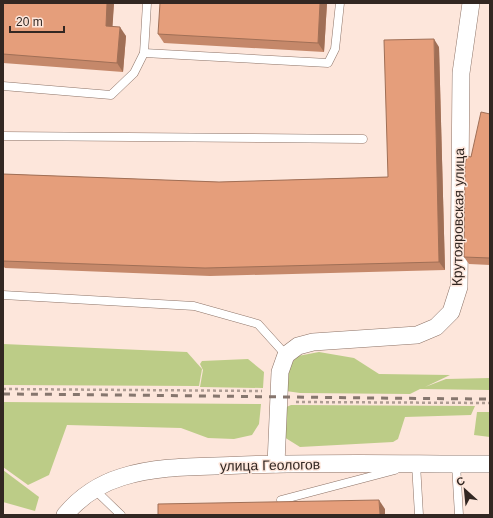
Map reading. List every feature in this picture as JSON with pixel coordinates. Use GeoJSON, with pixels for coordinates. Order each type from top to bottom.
{"type":"FeatureCollection","features":[{"type":"Feature","properties":{"kind":"street","name":"Крутояровская улица"},"geometry":{"type":"LineString","coordinates":[[286,355],[298,346],[313,342],[417,335],[436,326],[451,312],[459,287],[461,73],[471,3]]}},
{"type":"Feature","properties":{"kind":"street"},"geometry":{"type":"LineString","coordinates":[[276,464],[280,372],[286,355]]}},
{"type":"Feature","properties":{"kind":"street","name":"улица Геологов"},"geometry":{"type":"LineString","coordinates":[[65,515],[72,506],[93,488],[121,477],[157,468],[276,464],[490,464]]}},
{"type":"Feature","properties":{"kind":"lane"},"geometry":{"type":"LineString","coordinates":[[3,86],[111,95],[134,73],[144,53],[147,3]]}},
{"type":"Feature","properties":{"kind":"lane"},"geometry":{"type":"LineString","coordinates":[[144,53],[328,63],[335,49],[340,3]]}},
{"type":"Feature","properties":{"kind":"lane"},"geometry":{"type":"LineString","coordinates":[[3,136],[363,139]]}},
{"type":"Feature","properties":{"kind":"lane"},"geometry":{"type":"LineString","coordinates":[[3,295],[194,306],[258,324],[286,355]]}},
{"type":"Feature","properties":{"kind":"lane"},"geometry":{"type":"LineString","coordinates":[[281,500],[416,464],[419,515]]}},
{"type":"Feature","properties":{"kind":"lane"},"geometry":{"type":"LineString","coordinates":[[456,464],[459,515]]}},
{"type":"Feature","properties":{"kind":"lane"},"geometry":{"type":"LineString","coordinates":[[93,488],[121,515]]}},
{"type":"Feature","properties":{"kind":"path"},"geometry":{"type":"LineString","coordinates":[[3,388],[490,404]]}},
{"type":"Feature","properties":{"kind":"green space"},"geometry":{"type":"Polygon","coordinates":[[[3,344],[187,352],[202,369],[199,386],[3,385],[3,344]]]}},
{"type":"Feature","properties":{"kind":"green space"},"geometry":{"type":"Polygon","coordinates":[[[319,352],[354,358],[379,374],[450,375],[425,387],[446,379],[490,378],[490,390],[420,389],[410,394],[300,393],[286,391],[286,369],[298,356],[319,352]]]}},
{"type":"Feature","properties":{"kind":"green space"},"geometry":{"type":"Polygon","coordinates":[[[248,359],[264,372],[263,388],[200,387],[203,370],[200,364],[202,361],[248,359]]]}},
{"type":"Feature","properties":{"kind":"green space"},"geometry":{"type":"Polygon","coordinates":[[[3,402],[261,404],[259,424],[252,435],[234,439],[208,438],[181,428],[67,425],[49,475],[28,485],[3,467],[3,402]]]}},
{"type":"Feature","properties":{"kind":"green space"},"geometry":{"type":"Polygon","coordinates":[[[291,405],[475,406],[471,415],[405,417],[398,439],[393,442],[300,447],[284,437],[284,408],[291,405]]]}},
{"type":"Feature","properties":{"kind":"green space"},"geometry":{"type":"Polygon","coordinates":[[[477,412],[490,412],[490,437],[474,435],[477,412]]]}},
{"type":"Feature","properties":{"kind":"green space"},"geometry":{"type":"Polygon","coordinates":[[[3,470],[39,497],[35,511],[3,502],[3,470]]]}},
{"type":"Feature","properties":{"kind":"building"},"geometry":{"type":"Polygon","coordinates":[[[3,3],[107,3],[106,26],[120,27],[117,63],[3,54],[3,3]]]}},
{"type":"Feature","properties":{"kind":"building"},"geometry":{"type":"Polygon","coordinates":[[[160,3],[320,3],[318,43],[158,34],[160,3]]]}},
{"type":"Feature","properties":{"kind":"building"},"geometry":{"type":"Polygon","coordinates":[[[434,39],[439,262],[205,268],[3,261],[3,174],[219,182],[388,177],[384,40],[434,39]]]}},
{"type":"Feature","properties":{"kind":"building"},"geometry":{"type":"Polygon","coordinates":[[[481,112],[490,114],[490,258],[464,257],[465,164],[467,156],[471,157],[481,112]]]}},
{"type":"Feature","properties":{"kind":"building"},"geometry":{"type":"Polygon","coordinates":[[[379,500],[380,515],[158,515],[158,504],[379,500]]]}},
{"type":"Feature","properties":{"kind":"railway"},"geometry":{"type":"LineString","coordinates":[[3,394],[490,399]]}}]}
